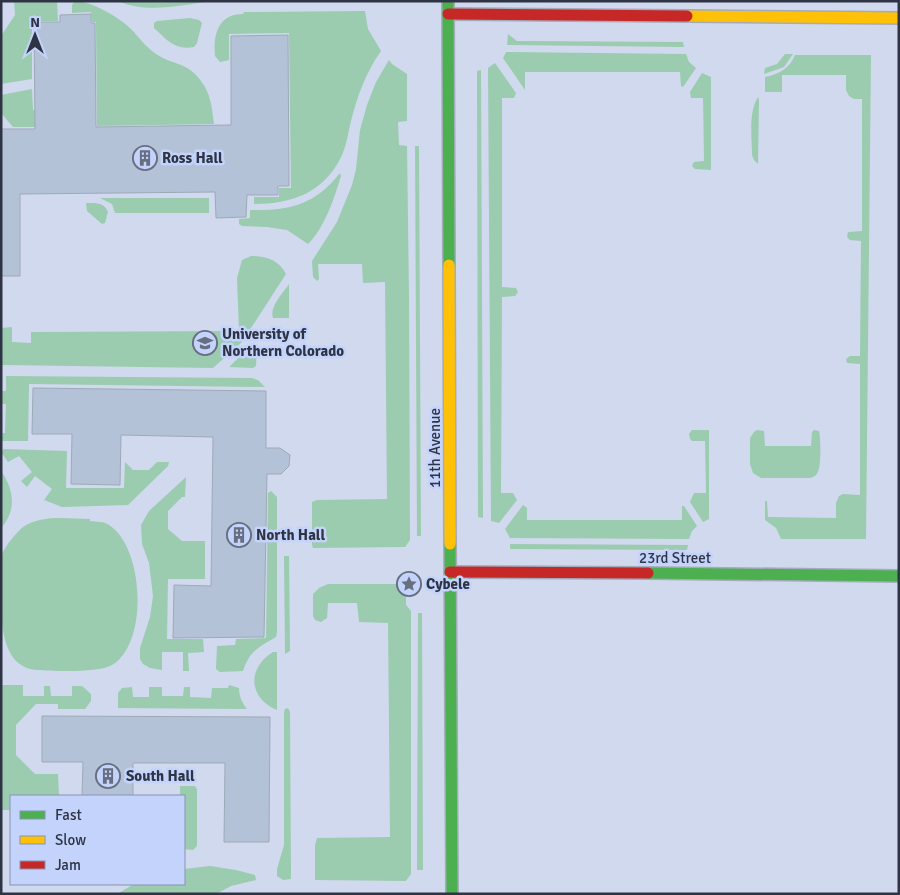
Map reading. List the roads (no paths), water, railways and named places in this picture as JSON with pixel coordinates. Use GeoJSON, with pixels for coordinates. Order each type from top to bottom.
{"type":"FeatureCollection","features":[{"type":"Feature","properties":{"kind":"street","name":"11th Avenue"},"geometry":{"type":"LineString","coordinates":[[448,1],[452,894]]}},
{"type":"Feature","properties":{"kind":"street"},"geometry":{"type":"LineString","coordinates":[[448,14],[899,18]]}},
{"type":"Feature","properties":{"kind":"street","name":"23rd Street"},"geometry":{"type":"LineString","coordinates":[[450,572],[899,576]]}},
{"type":"Feature","properties":{"kind":"place","name":"Ross Hall"},"geometry":{"type":"Point","coordinates":[145,158]}},
{"type":"Feature","properties":{"kind":"place","name":"University of Northern Colorado"},"geometry":{"type":"Point","coordinates":[205,343]}},
{"type":"Feature","properties":{"kind":"place","name":"North Hall"},"geometry":{"type":"Point","coordinates":[239,535]}},
{"type":"Feature","properties":{"kind":"place","name":"Cybele"},"geometry":{"type":"Point","coordinates":[409,584]}},
{"type":"Feature","properties":{"kind":"place","name":"South Hall"},"geometry":{"type":"Point","coordinates":[108,776]}}]}
